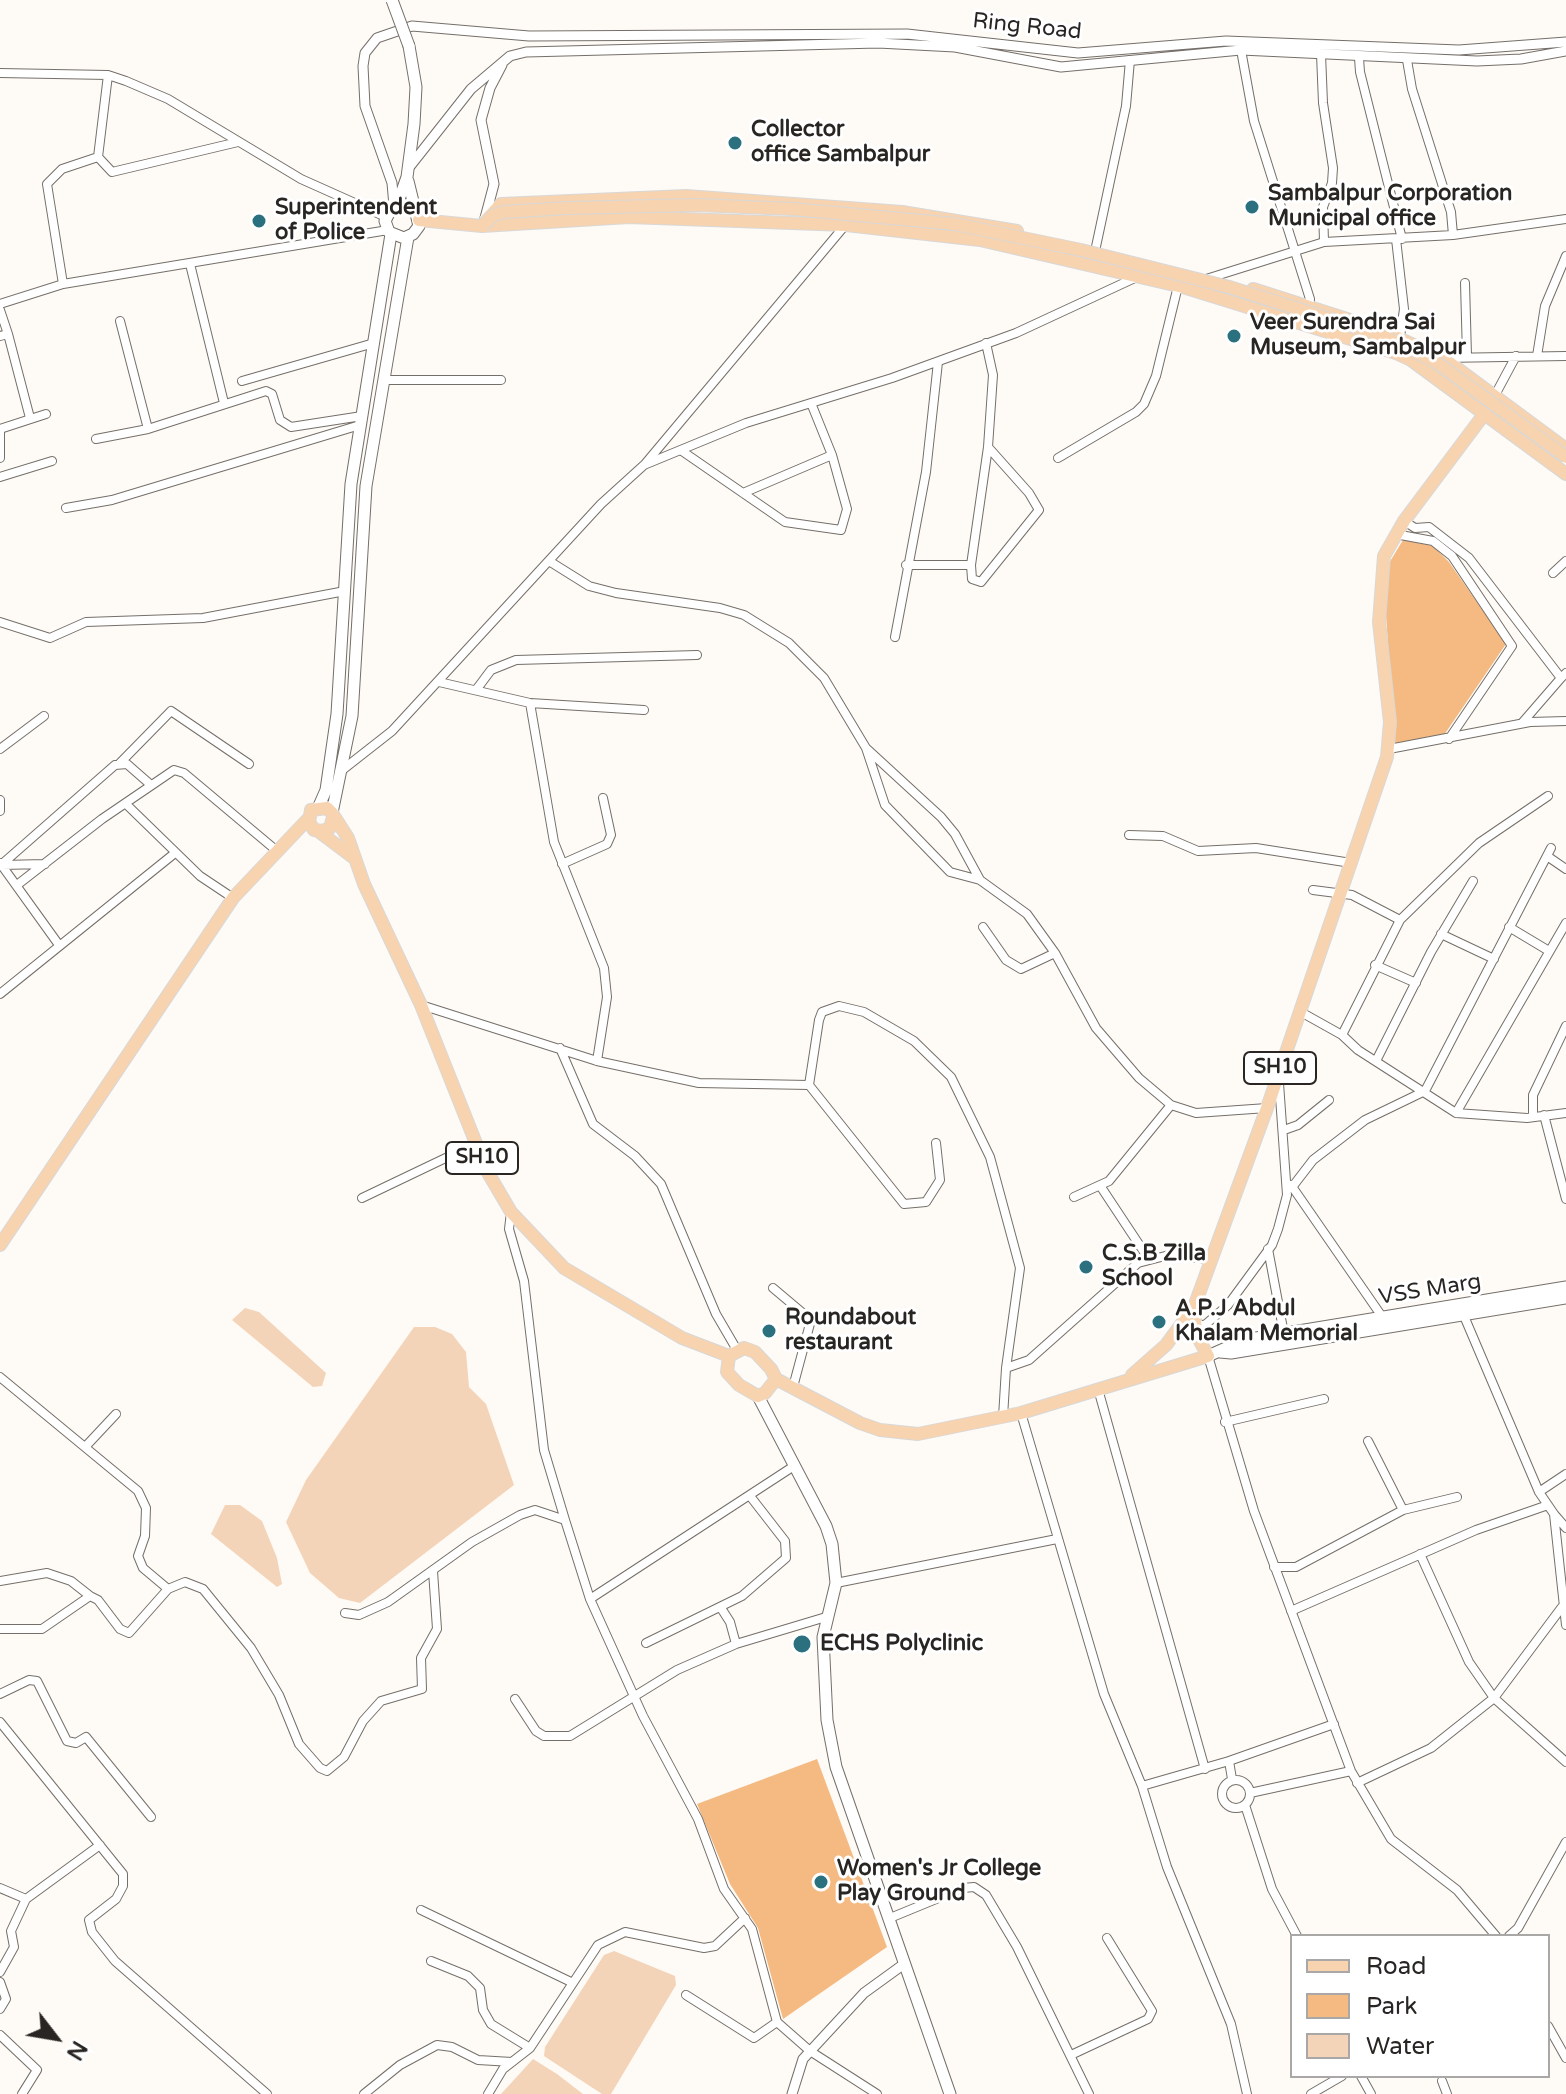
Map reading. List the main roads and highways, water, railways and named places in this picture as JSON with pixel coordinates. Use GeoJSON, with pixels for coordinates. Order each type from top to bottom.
{"type":"FeatureCollection","features":[{"type":"Feature","properties":{"kind":"main road"},"geometry":{"type":"LineString","coordinates":[[314,827],[311,810],[319,806],[326,790],[337,714],[351,484],[374,343],[388,227],[408,173],[416,87],[409,46],[392,0]]}},
{"type":"Feature","properties":{"kind":"main road"},"geometry":{"type":"LineString","coordinates":[[0,1245],[233,898],[293,837],[314,827],[330,828],[352,716],[366,486],[408,237],[417,231],[417,215],[408,173]]}},
{"type":"Feature","properties":{"kind":"main road"},"geometry":{"type":"LineString","coordinates":[[482,226],[501,204],[686,196],[858,207],[981,223],[1213,277],[1309,305],[1400,337],[1443,358],[1566,449]]}},
{"type":"Feature","properties":{"kind":"main road"},"geometry":{"type":"LineString","coordinates":[[482,226],[494,215],[504,212],[697,205],[793,209],[955,224],[1081,250],[1216,283],[1381,335],[1436,362],[1566,457]]}},
{"type":"Feature","properties":{"kind":"main road"},"geometry":{"type":"LineString","coordinates":[[396,206],[417,215],[482,226],[629,217],[846,225],[980,240],[1092,265],[1181,287],[1411,360],[1566,474]]}},
{"type":"Feature","properties":{"kind":"main road"},"geometry":{"type":"LineString","coordinates":[[388,227],[408,237]]}},
{"type":"Feature","properties":{"kind":"main road","name":"SH10"},"geometry":{"type":"LineString","coordinates":[[333,815],[348,838],[354,858],[421,1005],[487,1171],[511,1212],[564,1268],[682,1338],[733,1353],[755,1352],[776,1379],[860,1423],[902,1434],[955,1429],[1021,1413],[1214,1354],[1195,1327],[1194,1307],[1279,1074],[1388,753],[1390,722],[1380,647],[1379,582],[1384,556],[1404,521],[1485,413]]}},
{"type":"Feature","properties":{"kind":"main road"},"geometry":{"type":"LineString","coordinates":[[319,806],[333,815]]}},
{"type":"Feature","properties":{"kind":"main road","name":"SH10"},"geometry":{"type":"LineString","coordinates":[[314,827],[354,858]]}},
{"type":"Feature","properties":{"kind":"main road"},"geometry":{"type":"LineString","coordinates":[[1214,1354],[1464,1316],[1565,1297]]}},
{"type":"Feature","properties":{"kind":"main road","name":"VSS Marg"},"geometry":{"type":"LineString","coordinates":[[1214,1354],[1244,1340],[1383,1318],[1565,1297]]}},
{"type":"Feature","properties":{"kind":"main road"},"geometry":{"type":"LineString","coordinates":[[1126,1379],[1166,1345],[1194,1307]]}},
{"type":"Feature","properties":{"kind":"main road"},"geometry":{"type":"LineString","coordinates":[[733,1353],[726,1362],[732,1379],[758,1396],[826,1526],[836,1583],[823,1637],[827,1720],[836,1767],[950,2094]]}},
{"type":"Feature","properties":{"kind":"main road"},"geometry":{"type":"LineString","coordinates":[[758,1396],[771,1389],[776,1379]]}},
{"type":"Feature","properties":{"kind":"water"},"geometry":{"type":"Polygon","coordinates":[[[245,1308],[259,1312],[326,1373],[322,1386],[313,1387],[232,1320],[245,1308]]]}},
{"type":"Feature","properties":{"kind":"water"},"geometry":{"type":"Polygon","coordinates":[[[414,1327],[435,1327],[452,1334],[466,1352],[469,1387],[486,1404],[514,1485],[360,1603],[339,1598],[310,1573],[286,1522],[306,1480],[414,1327]]]}},
{"type":"Feature","properties":{"kind":"water"},"geometry":{"type":"Polygon","coordinates":[[[225,1505],[240,1505],[262,1521],[277,1558],[282,1584],[277,1587],[211,1534],[225,1505]]]}},
{"type":"Feature","properties":{"kind":"water"},"geometry":{"type":"Polygon","coordinates":[[[614,1951],[675,1976],[676,1985],[611,2094],[602,2094],[544,2056],[545,2047],[604,1955],[614,1951]]]}},
{"type":"Feature","properties":{"kind":"water"},"geometry":{"type":"Polygon","coordinates":[[[533,2059],[557,2074],[583,2094],[501,2094],[533,2059]]]}},
{"type":"Feature","properties":{"kind":"place","name":"Collector office Sambalpur"},"geometry":{"type":"Point","coordinates":[735,143]}},
{"type":"Feature","properties":{"kind":"place","name":"Sambalpur Corporation Municipal office"},"geometry":{"type":"Point","coordinates":[1252,207]}},
{"type":"Feature","properties":{"kind":"place","name":"Superintendent of Police"},"geometry":{"type":"Point","coordinates":[259,221]}},
{"type":"Feature","properties":{"kind":"place","name":"Veer Surendra Sai Museum, Sambalpur"},"geometry":{"type":"Point","coordinates":[1234,336]}},
{"type":"Feature","properties":{"kind":"place","name":"C.S.B Zilla School"},"geometry":{"type":"Point","coordinates":[1086,1267]}},
{"type":"Feature","properties":{"kind":"place","name":"A.P.J Abdul Khalam Memorial"},"geometry":{"type":"Point","coordinates":[1159,1322]}},
{"type":"Feature","properties":{"kind":"place","name":"Roundabout restaurant"},"geometry":{"type":"Point","coordinates":[769,1331]}},
{"type":"Feature","properties":{"kind":"place","name":"ECHS Polyclinic"},"geometry":{"type":"Point","coordinates":[802,1644]}},
{"type":"Feature","properties":{"kind":"place","name":"Women's Jr College Play Ground"},"geometry":{"type":"Point","coordinates":[821,1882]}}]}
